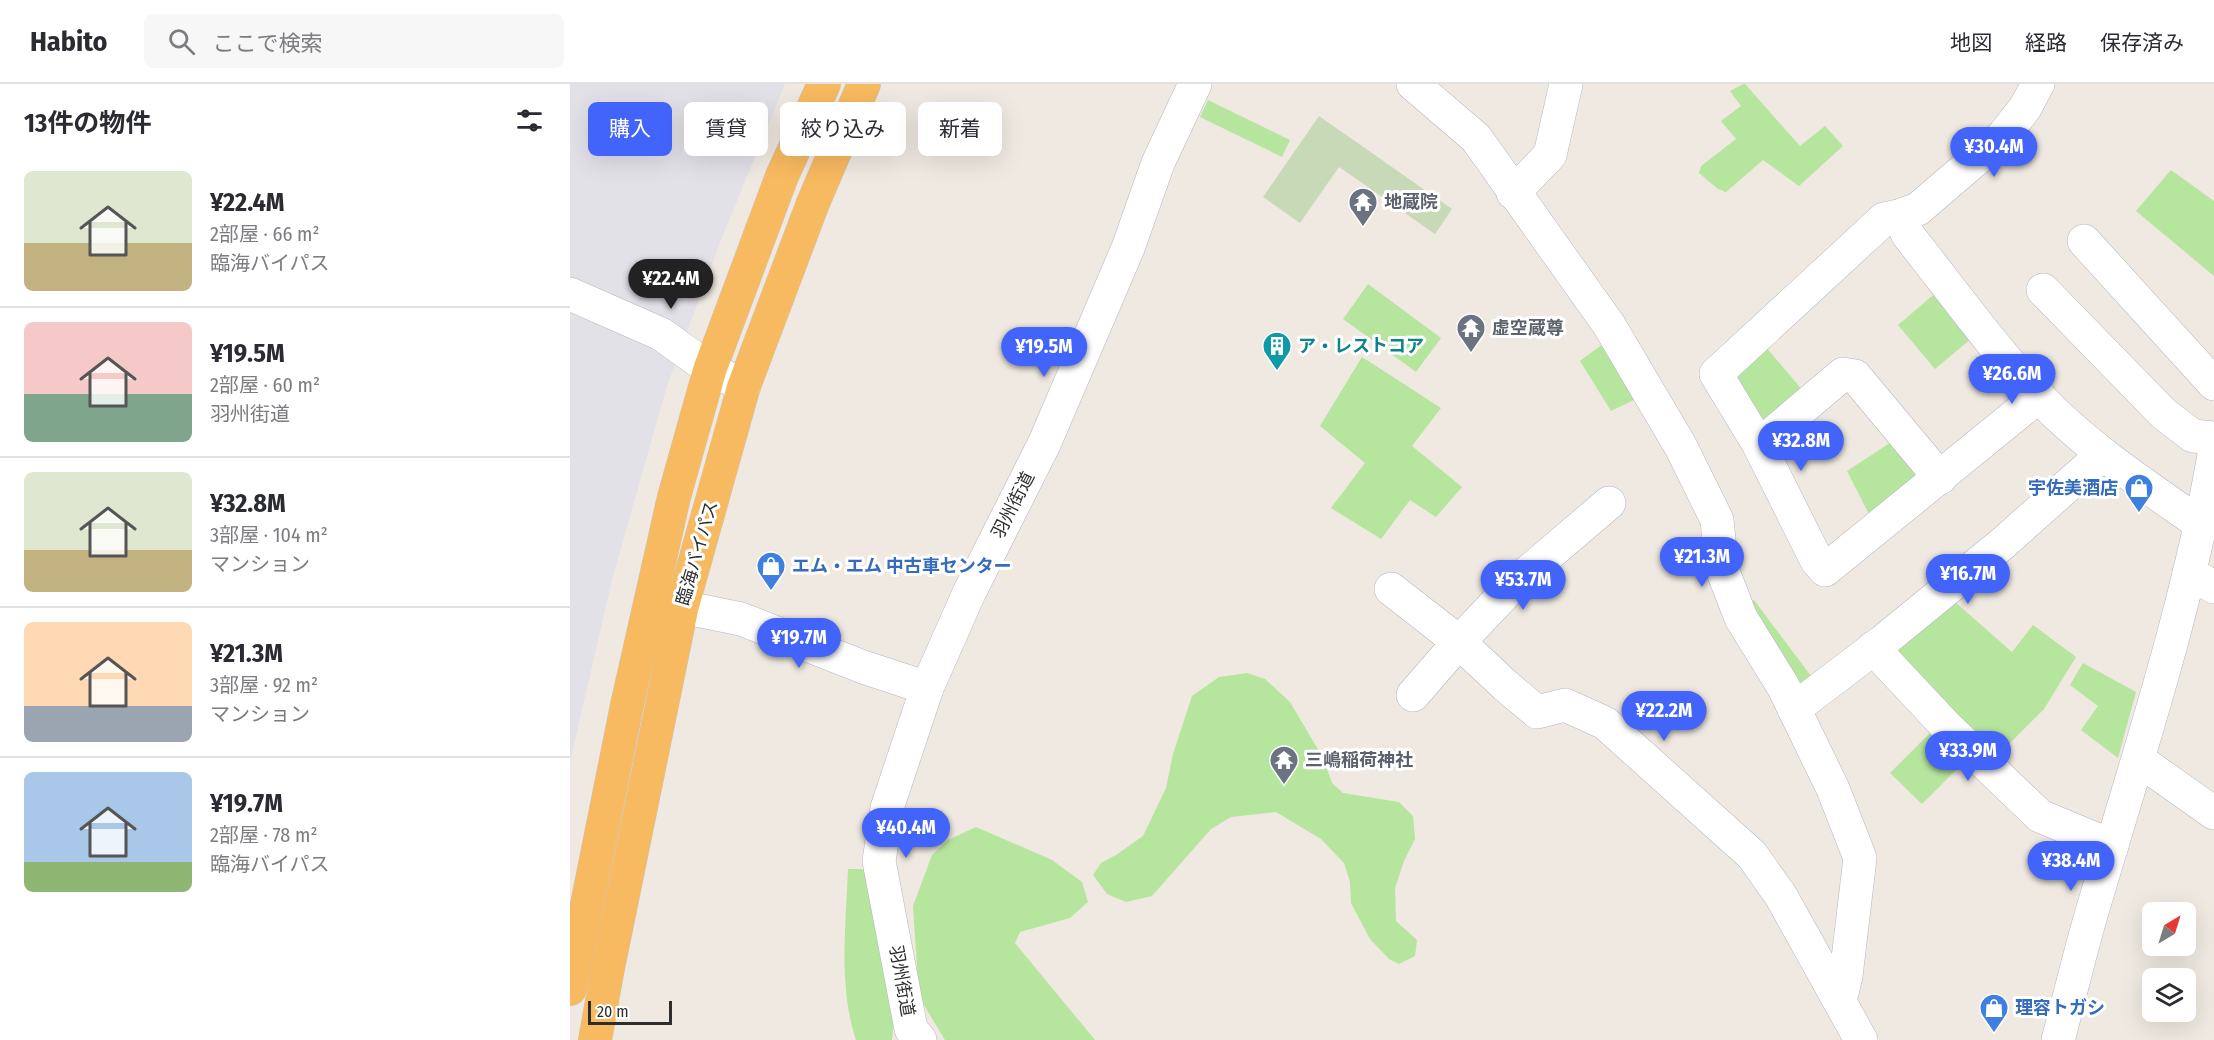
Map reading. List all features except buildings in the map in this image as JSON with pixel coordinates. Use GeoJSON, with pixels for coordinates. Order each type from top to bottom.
{"type":"FeatureCollection","features":[{"type":"Feature","properties":{"kind":"highway","name":"臨海バイパス"},"geometry":{"type":"LineString","coordinates":[[570,989],[627,705],[674,497],[710,369],[782,176],[824,84]]}},
{"type":"Feature","properties":{"kind":"highway","name":"臨海バイパス"},"geometry":{"type":"LineString","coordinates":[[595,1040],[681,607],[744,386],[813,203],[864,84]]}},
{"type":"Feature","properties":{"kind":"street","name":"羽州街道"},"geometry":{"type":"LineString","coordinates":[[920,1040],[911,1029],[879,861],[887,808],[927,688],[969,593],[1045,442],[1128,248],[1158,164],[1195,84]]}},
{"type":"Feature","properties":{"kind":"street"},"geometry":{"type":"LineString","coordinates":[[1413,84],[1476,138],[1609,326],[1681,447],[1717,520],[1722,569],[1741,618],[1783,686],[1833,789],[1860,858],[1846,976],[1840,1001]]}},
{"type":"Feature","properties":{"kind":"street"},"geometry":{"type":"LineString","coordinates":[[1513,193],[1550,155],[1566,84]]}},
{"type":"Feature","properties":{"kind":"street"},"geometry":{"type":"LineString","coordinates":[[2038,84],[2025,108],[2002,137],[1918,209],[1884,219],[1716,374],[1759,445],[1817,561],[1825,570],[2039,396]]}},
{"type":"Feature","properties":{"kind":"street"},"geometry":{"type":"LineString","coordinates":[[1899,216],[1908,235],[2009,363],[2039,396],[2103,454],[2202,525]]}},
{"type":"Feature","properties":{"kind":"street"},"geometry":{"type":"LineString","coordinates":[[2084,241],[2214,384]]}},
{"type":"Feature","properties":{"kind":"street"},"geometry":{"type":"LineString","coordinates":[[2043,290],[2164,414],[2193,436],[2214,438]]}},
{"type":"Feature","properties":{"kind":"street"},"geometry":{"type":"LineString","coordinates":[[570,294],[662,334],[710,369],[744,386]]}},
{"type":"Feature","properties":{"kind":"street"},"geometry":{"type":"LineString","coordinates":[[1759,445],[1843,374],[1856,376],[1940,478]]}},
{"type":"Feature","properties":{"kind":"street"},"geometry":{"type":"LineString","coordinates":[[1794,709],[2002,544],[2103,454]]}},
{"type":"Feature","properties":{"kind":"street"},"geometry":{"type":"LineString","coordinates":[[2058,1040],[2096,897],[2139,760],[2201,580],[2202,525],[2214,455]]}},
{"type":"Feature","properties":{"kind":"street"},"geometry":{"type":"LineString","coordinates":[[1413,695],[1514,584],[1608,503]]}},
{"type":"Feature","properties":{"kind":"street"},"geometry":{"type":"LineString","coordinates":[[1391,589],[1459,642],[1537,712],[1565,705],[1605,723],[1752,855],[1781,896],[1861,1040]]}},
{"type":"Feature","properties":{"kind":"street"},"geometry":{"type":"LineString","coordinates":[[681,607],[741,619],[863,667],[927,688]]}},
{"type":"Feature","properties":{"kind":"street"},"geometry":{"type":"LineString","coordinates":[[1873,648],[1947,727],[2040,816],[2112,846]]}},
{"type":"Feature","properties":{"kind":"street"},"geometry":{"type":"LineString","coordinates":[[2139,760],[2214,813]]}},
{"type":"Feature","properties":{"kind":"shaded area"},"geometry":{"type":"Polygon","coordinates":[[[570,84],[785,84],[768,125],[768,102],[684,102],[684,156],[755,156],[721,240],[667,386],[613,576],[570,762],[570,84]]]}},
{"type":"Feature","properties":{"kind":"green space"},"geometry":{"type":"Polygon","coordinates":[[[1743,84],[1800,146],[1825,126],[1843,146],[1799,186],[1763,160],[1726,192],[1718,189],[1699,173],[1701,166],[1736,139],[1721,121],[1741,106],[1730,91],[1743,84]]]}},
{"type":"Feature","properties":{"kind":"green space"},"geometry":{"type":"Polygon","coordinates":[[[1208,100],[1290,140],[1282,157],[1200,117],[1208,100]]]}},
{"type":"Feature","properties":{"kind":"green space"},"geometry":{"type":"Polygon","coordinates":[[[1319,116],[1452,209],[1435,234],[1339,167],[1300,223],[1263,197],[1319,116]]]}},
{"type":"Feature","properties":{"kind":"green space"},"geometry":{"type":"Polygon","coordinates":[[[2171,170],[2214,201],[2214,276],[2136,211],[2171,170]]]}},
{"type":"Feature","properties":{"kind":"green space"},"geometry":{"type":"Polygon","coordinates":[[[1368,284],[1441,338],[1416,372],[1343,319],[1368,284]]]}},
{"type":"Feature","properties":{"kind":"green space"},"geometry":{"type":"Polygon","coordinates":[[[1938,291],[1972,338],[1935,369],[1898,325],[1938,291]]]}},
{"type":"Feature","properties":{"kind":"green space"},"geometry":{"type":"Polygon","coordinates":[[[1607,341],[1638,398],[1611,411],[1580,361],[1607,341]]]}},
{"type":"Feature","properties":{"kind":"green space"},"geometry":{"type":"Polygon","coordinates":[[[1765,346],[1804,392],[1762,430],[1732,374],[1765,346]]]}},
{"type":"Feature","properties":{"kind":"green space"},"geometry":{"type":"Polygon","coordinates":[[[1362,357],[1441,408],[1412,446],[1462,487],[1436,517],[1410,500],[1381,539],[1331,508],[1365,463],[1320,426],[1362,357]]]}},
{"type":"Feature","properties":{"kind":"green space"},"geometry":{"type":"Polygon","coordinates":[[[1893,441],[1925,480],[1871,518],[1847,471],[1893,441]]]}},
{"type":"Feature","properties":{"kind":"green space"},"geometry":{"type":"Polygon","coordinates":[[[1754,600],[1814,680],[1798,690],[1745,605],[1754,600]]]}},
{"type":"Feature","properties":{"kind":"green space"},"geometry":{"type":"Polygon","coordinates":[[[1955,602],[2012,652],[2033,625],[2076,657],[2044,709],[1996,757],[1897,656],[1899,649],[1955,602]]]}},
{"type":"Feature","properties":{"kind":"green space"},"geometry":{"type":"Polygon","coordinates":[[[2083,663],[2136,692],[2118,758],[2081,730],[2098,706],[2070,685],[2083,663]]]}},
{"type":"Feature","properties":{"kind":"green space"},"geometry":{"type":"Polygon","coordinates":[[[1247,673],[1265,679],[1290,702],[1322,756],[1332,783],[1343,793],[1399,802],[1413,816],[1415,839],[1404,861],[1395,888],[1396,921],[1417,940],[1415,956],[1399,964],[1389,959],[1370,939],[1351,903],[1350,882],[1344,863],[1321,839],[1276,812],[1231,817],[1211,829],[1152,896],[1126,902],[1107,894],[1093,875],[1101,863],[1143,836],[1166,788],[1173,754],[1192,696],[1219,677],[1247,673]]]}},
{"type":"Feature","properties":{"kind":"green space"},"geometry":{"type":"Polygon","coordinates":[[[1933,730],[1966,760],[1922,804],[1890,773],[1933,730]]]}},
{"type":"Feature","properties":{"kind":"green space"},"geometry":{"type":"Polygon","coordinates":[[[976,827],[1052,860],[1082,882],[1088,902],[1070,918],[1020,932],[1015,943],[1095,1040],[945,1040],[919,997],[913,906],[932,855],[948,840],[976,827]]]}},
{"type":"Feature","properties":{"kind":"green space"},"geometry":{"type":"Polygon","coordinates":[[[848,869],[862,869],[871,876],[894,1017],[892,1040],[856,1040],[850,1019],[844,955],[848,869]]]}},
{"type":"Feature","properties":{"kind":"place","name":"地蔵院"},"geometry":{"type":"Point","coordinates":[1363,228]}},
{"type":"Feature","properties":{"kind":"place","name":"虚空蔵尊"},"geometry":{"type":"Point","coordinates":[1471,354]}},
{"type":"Feature","properties":{"kind":"place","name":"ア・レストコア"},"geometry":{"type":"Point","coordinates":[1277,372]}},
{"type":"Feature","properties":{"kind":"place","name":"宇佐美酒店"},"geometry":{"type":"Point","coordinates":[2139,514]}},
{"type":"Feature","properties":{"kind":"place","name":"エム・エム 中古車センター"},"geometry":{"type":"Point","coordinates":[771,592]}},
{"type":"Feature","properties":{"kind":"place","name":"三嶋稲荷神社"},"geometry":{"type":"Point","coordinates":[1284,786]}},
{"type":"Feature","properties":{"kind":"place","name":"理容トガシ"},"geometry":{"type":"Point","coordinates":[1994,1034]}}]}
